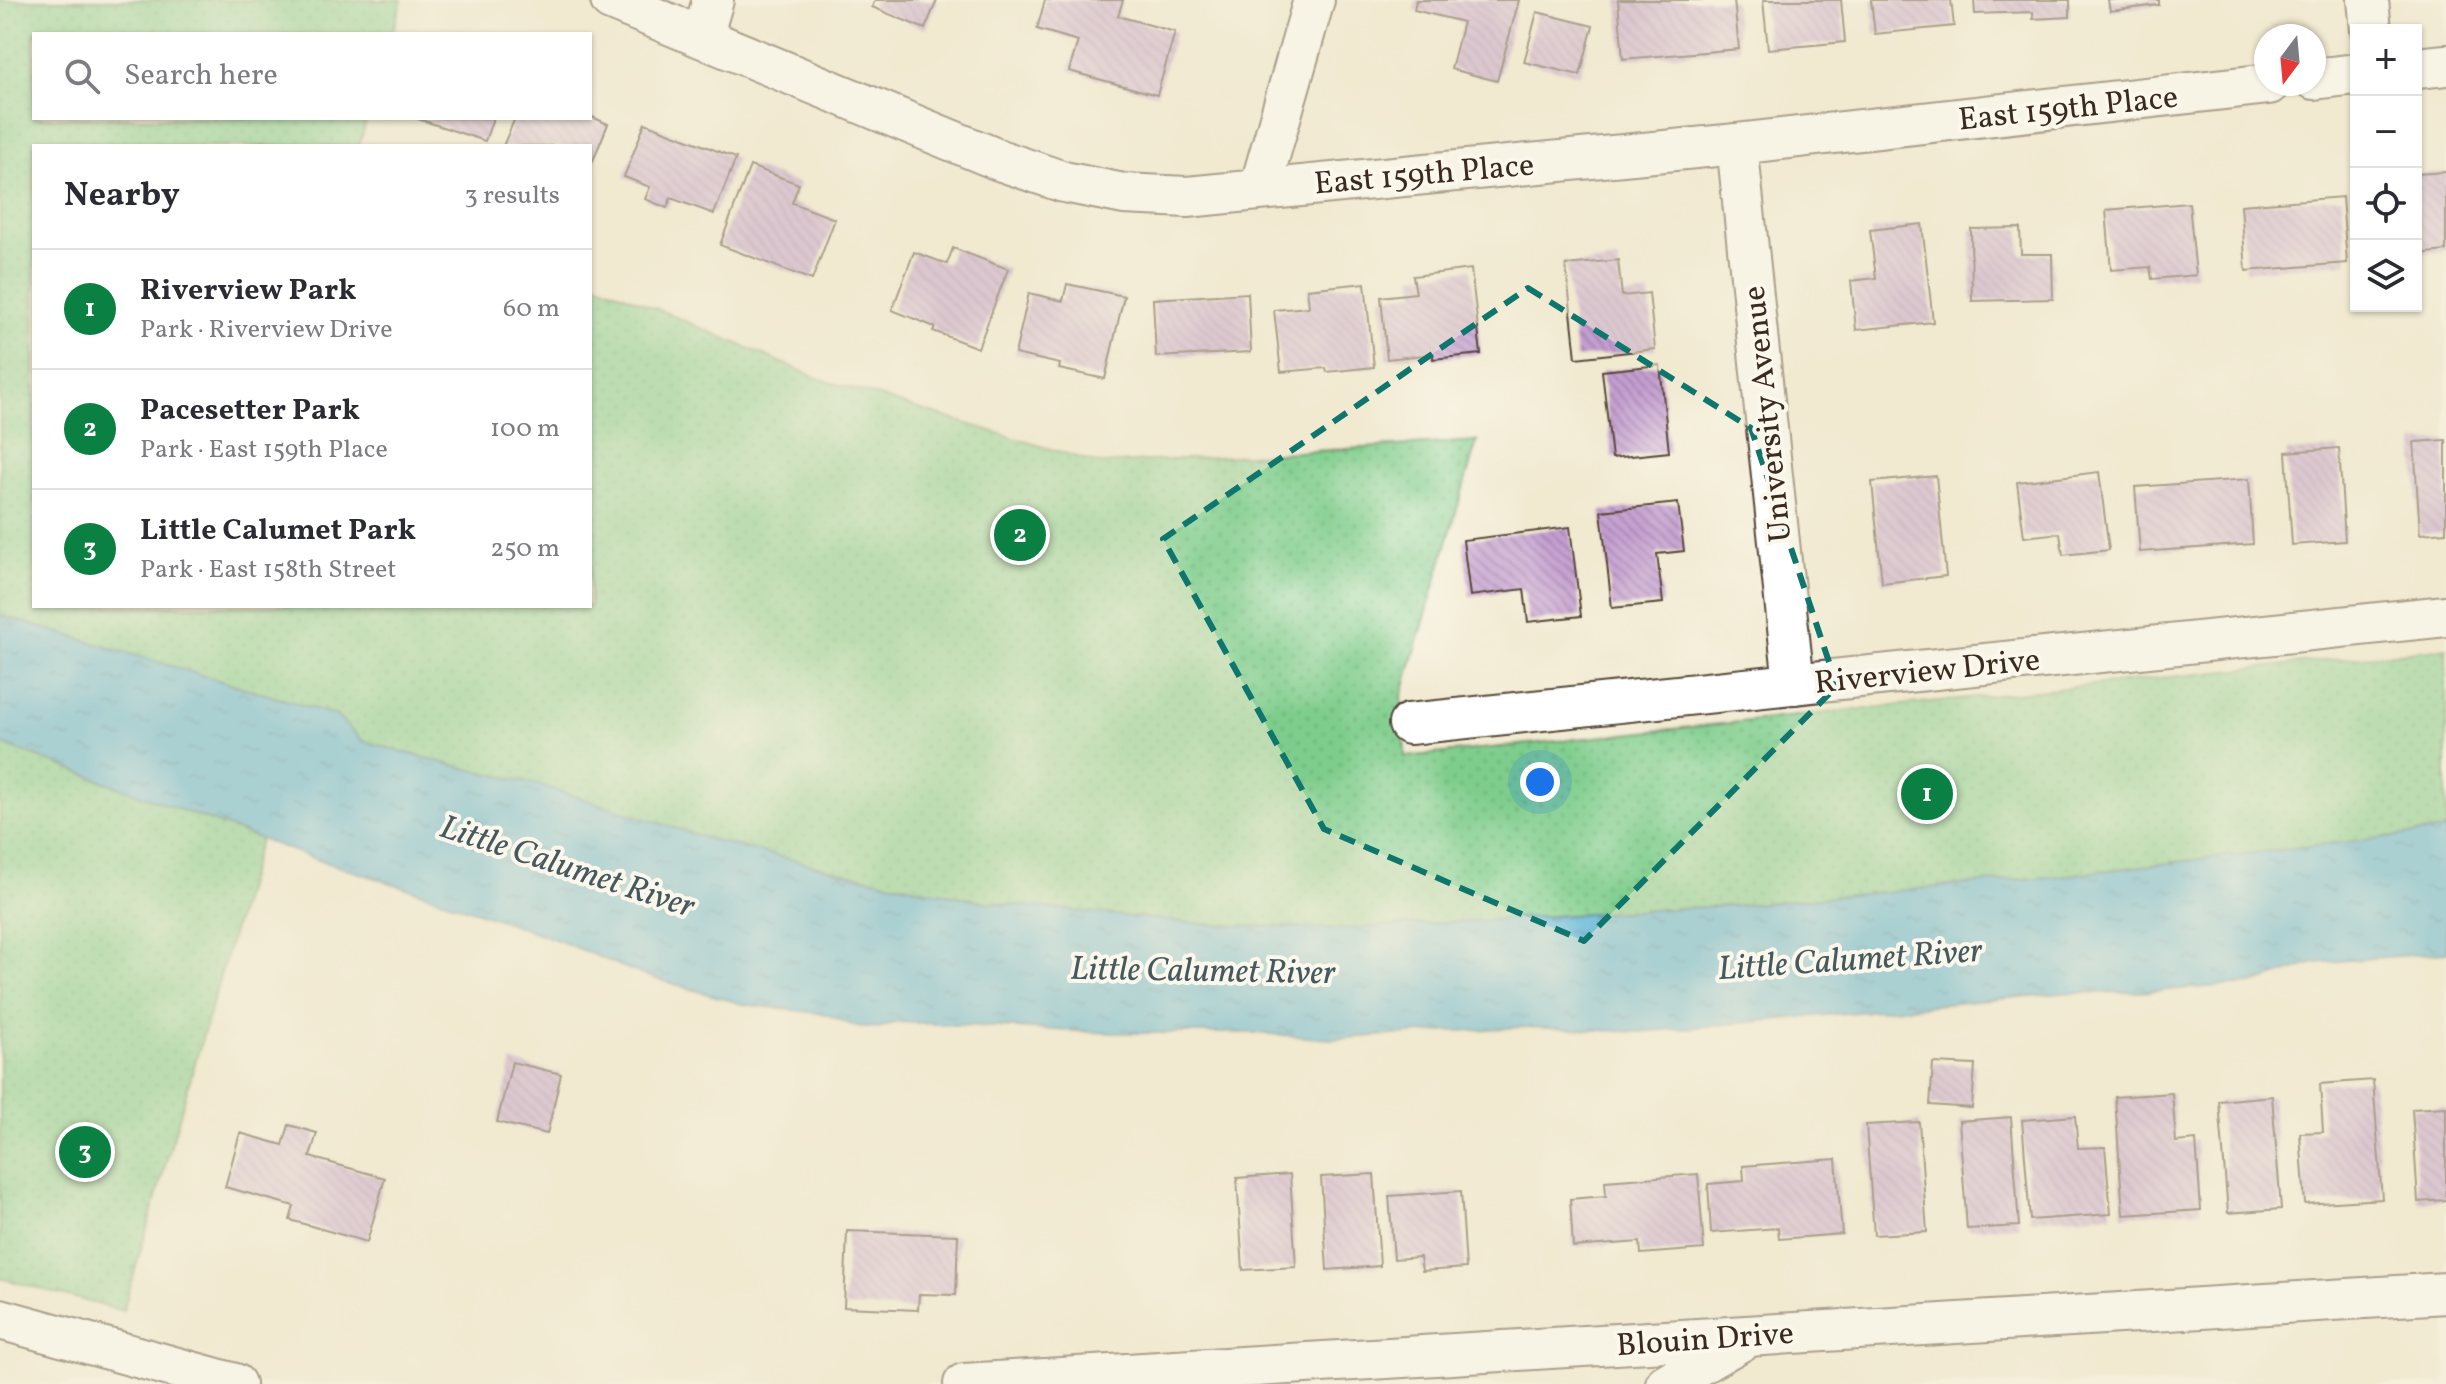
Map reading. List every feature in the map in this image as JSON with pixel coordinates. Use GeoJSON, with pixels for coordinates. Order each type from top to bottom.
{"type":"FeatureCollection","features":[{"type":"Feature","properties":{"kind":"street","name":"East 159th Place"},"geometry":{"type":"LineString","coordinates":[[611,0],[708,19],[999,160],[1064,182],[1124,194],[1187,197],[1737,144],[2254,86]]}},
{"type":"Feature","properties":{"kind":"street"},"geometry":{"type":"LineString","coordinates":[[1260,188],[1314,0]]}},
{"type":"Feature","properties":{"kind":"street"},"geometry":{"type":"LineString","coordinates":[[2368,0],[2370,24]]}},
{"type":"Feature","properties":{"kind":"street"},"geometry":{"type":"LineString","coordinates":[[2422,67],[2446,65]]}},
{"type":"Feature","properties":{"kind":"street"},"geometry":{"type":"LineString","coordinates":[[2326,78],[2350,75]]}},
{"type":"Feature","properties":{"kind":"street","name":"University Avenue"},"geometry":{"type":"LineString","coordinates":[[1737,144],[1794,684]]}},
{"type":"Feature","properties":{"kind":"street","name":"Riverview Drive"},"geometry":{"type":"LineString","coordinates":[[1409,724],[2446,616]]}},
{"type":"Feature","properties":{"kind":"street","name":"Blouin Drive"},"geometry":{"type":"LineString","coordinates":[[964,1384],[1488,1368],[1753,1334],[2446,1293]]}},
{"type":"Feature","properties":{"kind":"street"},"geometry":{"type":"LineString","coordinates":[[0,1319],[235,1384]]}},
{"type":"Feature","properties":{"kind":"street"},"geometry":{"type":"LineString","coordinates":[[1666,1384],[1753,1334]]}},
{"type":"Feature","properties":{"kind":"highlighted area"},"geometry":{"type":"Polygon","coordinates":[[[1528,288],[1751,428],[1837,686],[1584,941],[1324,829],[1163,539],[1528,288]]]}},
{"type":"Feature","properties":{"kind":"green space"},"geometry":{"type":"Polygon","coordinates":[[[0,0],[402,0],[393,32],[32,32],[32,120],[366,120],[360,144],[32,144],[32,608],[592,608],[592,281],[820,379],[1100,464],[1477,441],[1402,696],[1405,757],[2446,648],[2446,830],[2059,876],[1753,904],[1343,929],[1213,925],[986,902],[854,875],[709,839],[533,783],[363,741],[335,715],[0,615],[0,0]]]}},
{"type":"Feature","properties":{"kind":"green space"},"geometry":{"type":"Polygon","coordinates":[[[0,743],[260,839],[123,1311],[0,1278],[0,743]]]}},
{"type":"Feature","properties":{"kind":"water","name":"Little Calumet River"},"geometry":{"type":"Polygon","coordinates":[[[0,615],[335,715],[363,741],[533,783],[709,839],[854,875],[986,902],[1213,925],[1343,929],[1753,904],[2059,876],[2446,830],[2446,952],[2315,963],[2253,984],[2138,992],[2063,993],[1643,1032],[1523,1027],[1330,1039],[1257,1033],[1113,1033],[897,1022],[879,1028],[854,1026],[826,1014],[742,1004],[640,974],[560,941],[312,858],[0,743],[0,615]]]}},
{"type":"Feature","properties":{"kind":"building"},"geometry":{"type":"Polygon","coordinates":[[[875,0],[937,0],[925,29],[872,7],[875,0]]]}},
{"type":"Feature","properties":{"kind":"building"},"geometry":{"type":"Polygon","coordinates":[[[1045,0],[1123,0],[1118,16],[1175,32],[1157,95],[1069,71],[1078,41],[1037,29],[1045,0]]]}},
{"type":"Feature","properties":{"kind":"building"},"geometry":{"type":"Polygon","coordinates":[[[1416,0],[1519,0],[1497,81],[1451,69],[1463,22],[1414,10],[1416,0]]]}},
{"type":"Feature","properties":{"kind":"building"},"geometry":{"type":"Polygon","coordinates":[[[1618,0],[1734,0],[1739,49],[1623,59],[1618,0]]]}},
{"type":"Feature","properties":{"kind":"building"},"geometry":{"type":"Polygon","coordinates":[[[1763,0],[1841,0],[1845,42],[1768,49],[1763,0]]]}},
{"type":"Feature","properties":{"kind":"building"},"geometry":{"type":"Polygon","coordinates":[[[1871,0],[1951,0],[1954,26],[1875,34],[1871,0]]]}},
{"type":"Feature","properties":{"kind":"building"},"geometry":{"type":"Polygon","coordinates":[[[1974,0],[2070,0],[2070,17],[2033,19],[2033,12],[1975,14],[1974,0]]]}},
{"type":"Feature","properties":{"kind":"building"},"geometry":{"type":"Polygon","coordinates":[[[2108,0],[2159,0],[2159,5],[2110,11],[2108,0]]]}},
{"type":"Feature","properties":{"kind":"building"},"geometry":{"type":"Polygon","coordinates":[[[1537,12],[1593,26],[1580,75],[1524,62],[1537,12]]]}},
{"type":"Feature","properties":{"kind":"building"},"geometry":{"type":"Polygon","coordinates":[[[592,117],[608,124],[592,163],[592,144],[504,144],[514,120],[592,120],[592,117]]]}},
{"type":"Feature","properties":{"kind":"building"},"geometry":{"type":"Polygon","coordinates":[[[421,120],[492,120],[485,141],[421,120]]]}},
{"type":"Feature","properties":{"kind":"building"},"geometry":{"type":"Polygon","coordinates":[[[645,123],[736,158],[714,214],[671,198],[667,208],[645,199],[650,187],[624,177],[645,123]]]}},
{"type":"Feature","properties":{"kind":"building"},"geometry":{"type":"Polygon","coordinates":[[[750,166],[799,184],[792,203],[835,219],[812,280],[720,245],[750,166]]]}},
{"type":"Feature","properties":{"kind":"building"},"geometry":{"type":"Polygon","coordinates":[[[2446,172],[2446,251],[2422,253],[2422,174],[2446,172]]]}},
{"type":"Feature","properties":{"kind":"building"},"geometry":{"type":"Polygon","coordinates":[[[2342,197],[2347,263],[2246,271],[2241,205],[2342,197]]]}},
{"type":"Feature","properties":{"kind":"building"},"geometry":{"type":"Polygon","coordinates":[[[2189,203],[2196,275],[2152,279],[2150,267],[2111,270],[2106,210],[2189,203]]]}},
{"type":"Feature","properties":{"kind":"building"},"geometry":{"type":"Polygon","coordinates":[[[1922,224],[1933,322],[1856,330],[1851,281],[1876,278],[1870,230],[1922,224]]]}},
{"type":"Feature","properties":{"kind":"building"},"geometry":{"type":"Polygon","coordinates":[[[2020,228],[2021,254],[2052,254],[2053,299],[1972,301],[1971,229],[2020,228]]]}},
{"type":"Feature","properties":{"kind":"building"},"geometry":{"type":"Polygon","coordinates":[[[953,248],[1008,269],[978,348],[933,331],[935,327],[892,310],[914,252],[947,264],[953,248]]]}},
{"type":"Feature","properties":{"kind":"building"},"geometry":{"type":"Polygon","coordinates":[[[1618,260],[1622,296],[1649,293],[1655,349],[1576,358],[1566,265],[1618,260]]]}},
{"type":"Feature","properties":{"kind":"building"},"geometry":{"type":"Polygon","coordinates":[[[1471,269],[1481,354],[1433,359],[1433,354],[1387,359],[1381,297],[1416,293],[1413,276],[1471,269]]]}},
{"type":"Feature","properties":{"kind":"building"},"geometry":{"type":"Polygon","coordinates":[[[1365,283],[1374,367],[1327,372],[1326,368],[1281,372],[1274,310],[1309,307],[1307,289],[1365,283]]]}},
{"type":"Feature","properties":{"kind":"building"},"geometry":{"type":"Polygon","coordinates":[[[1067,284],[1124,296],[1105,379],[1059,369],[1060,364],[1015,354],[1029,293],[1063,301],[1067,284]]]}},
{"type":"Feature","properties":{"kind":"building"},"geometry":{"type":"Polygon","coordinates":[[[1248,293],[1251,352],[1156,357],[1153,299],[1248,293]]]}},
{"type":"Feature","properties":{"kind":"building"},"geometry":{"type":"Polygon","coordinates":[[[1660,365],[1669,452],[1612,458],[1602,371],[1660,365]]]}},
{"type":"Feature","properties":{"kind":"building"},"geometry":{"type":"Polygon","coordinates":[[[2446,440],[2446,532],[2420,534],[2414,442],[2446,440]]]}},
{"type":"Feature","properties":{"kind":"building"},"geometry":{"type":"Polygon","coordinates":[[[2339,448],[2345,541],[2292,545],[2286,452],[2339,448]]]}},
{"type":"Feature","properties":{"kind":"building"},"geometry":{"type":"Polygon","coordinates":[[[2099,472],[2109,550],[2063,555],[2060,533],[2024,537],[2017,482],[2099,472]]]}},
{"type":"Feature","properties":{"kind":"building"},"geometry":{"type":"Polygon","coordinates":[[[1936,476],[1946,576],[1882,583],[1872,482],[1936,476]]]}},
{"type":"Feature","properties":{"kind":"building"},"geometry":{"type":"Polygon","coordinates":[[[2249,479],[2253,544],[2140,552],[2135,487],[2249,479]]]}},
{"type":"Feature","properties":{"kind":"building"},"geometry":{"type":"Polygon","coordinates":[[[1678,503],[1684,551],[1657,554],[1663,603],[1612,608],[1601,511],[1678,503]]]}},
{"type":"Feature","properties":{"kind":"building"},"geometry":{"type":"Polygon","coordinates":[[[1570,527],[1581,616],[1528,622],[1524,589],[1470,596],[1463,540],[1570,527]]]}},
{"type":"Feature","properties":{"kind":"building"},"geometry":{"type":"Polygon","coordinates":[[[512,1062],[561,1074],[547,1134],[497,1122],[512,1062]]]}},
{"type":"Feature","properties":{"kind":"building"},"geometry":{"type":"Polygon","coordinates":[[[1933,1063],[1975,1065],[1972,1108],[1930,1105],[1933,1063]]]}},
{"type":"Feature","properties":{"kind":"building"},"geometry":{"type":"Polygon","coordinates":[[[2373,1080],[2382,1199],[2305,1204],[2300,1133],[2323,1132],[2320,1084],[2373,1080]]]}},
{"type":"Feature","properties":{"kind":"building"},"geometry":{"type":"Polygon","coordinates":[[[2172,1093],[2176,1142],[2196,1140],[2201,1210],[2123,1215],[2115,1097],[2172,1093]]]}},
{"type":"Feature","properties":{"kind":"building"},"geometry":{"type":"Polygon","coordinates":[[[2272,1096],[2281,1209],[2228,1213],[2219,1101],[2272,1096]]]}},
{"type":"Feature","properties":{"kind":"building"},"geometry":{"type":"Polygon","coordinates":[[[2446,1107],[2446,1200],[2418,1202],[2412,1109],[2446,1107]]]}},
{"type":"Feature","properties":{"kind":"building"},"geometry":{"type":"Polygon","coordinates":[[[2075,1116],[2078,1148],[2105,1147],[2111,1214],[2030,1220],[2022,1120],[2075,1116]]]}},
{"type":"Feature","properties":{"kind":"building"},"geometry":{"type":"Polygon","coordinates":[[[2011,1117],[2019,1226],[1967,1229],[1959,1121],[2011,1117]]]}},
{"type":"Feature","properties":{"kind":"building"},"geometry":{"type":"Polygon","coordinates":[[[1919,1122],[1927,1232],[1874,1235],[1866,1125],[1919,1122]]]}},
{"type":"Feature","properties":{"kind":"building"},"geometry":{"type":"Polygon","coordinates":[[[289,1125],[317,1133],[310,1157],[385,1178],[367,1242],[290,1220],[294,1206],[225,1187],[240,1133],[283,1145],[289,1125]]]}},
{"type":"Feature","properties":{"kind":"building"},"geometry":{"type":"Polygon","coordinates":[[[1836,1159],[1842,1234],[1779,1239],[1778,1228],[1711,1233],[1708,1184],[1744,1181],[1743,1166],[1836,1159]]]}},
{"type":"Feature","properties":{"kind":"building"},"geometry":{"type":"Polygon","coordinates":[[[1290,1174],[1296,1267],[1243,1270],[1237,1178],[1290,1174]]]}},
{"type":"Feature","properties":{"kind":"building"},"geometry":{"type":"Polygon","coordinates":[[[1374,1174],[1380,1266],[1327,1270],[1321,1177],[1374,1174]]]}},
{"type":"Feature","properties":{"kind":"building"},"geometry":{"type":"Polygon","coordinates":[[[1698,1174],[1704,1249],[1641,1254],[1640,1242],[1573,1247],[1570,1199],[1606,1196],[1605,1181],[1698,1174]]]}},
{"type":"Feature","properties":{"kind":"building"},"geometry":{"type":"Polygon","coordinates":[[[1461,1191],[1466,1268],[1422,1271],[1420,1257],[1394,1259],[1389,1196],[1461,1191]]]}},
{"type":"Feature","properties":{"kind":"building"},"geometry":{"type":"Polygon","coordinates":[[[847,1231],[958,1235],[956,1295],[919,1294],[918,1310],[844,1307],[847,1231]]]}},
{"type":"Feature","properties":{"kind":"place","name":"Pacesetter Park"},"geometry":{"type":"Point","coordinates":[1020,535]}},
{"type":"Feature","properties":{"kind":"place","name":"Riverview Park"},"geometry":{"type":"Point","coordinates":[1927,794]}},
{"type":"Feature","properties":{"kind":"place","name":"Little Calumet Park"},"geometry":{"type":"Point","coordinates":[85,1152]}}]}
